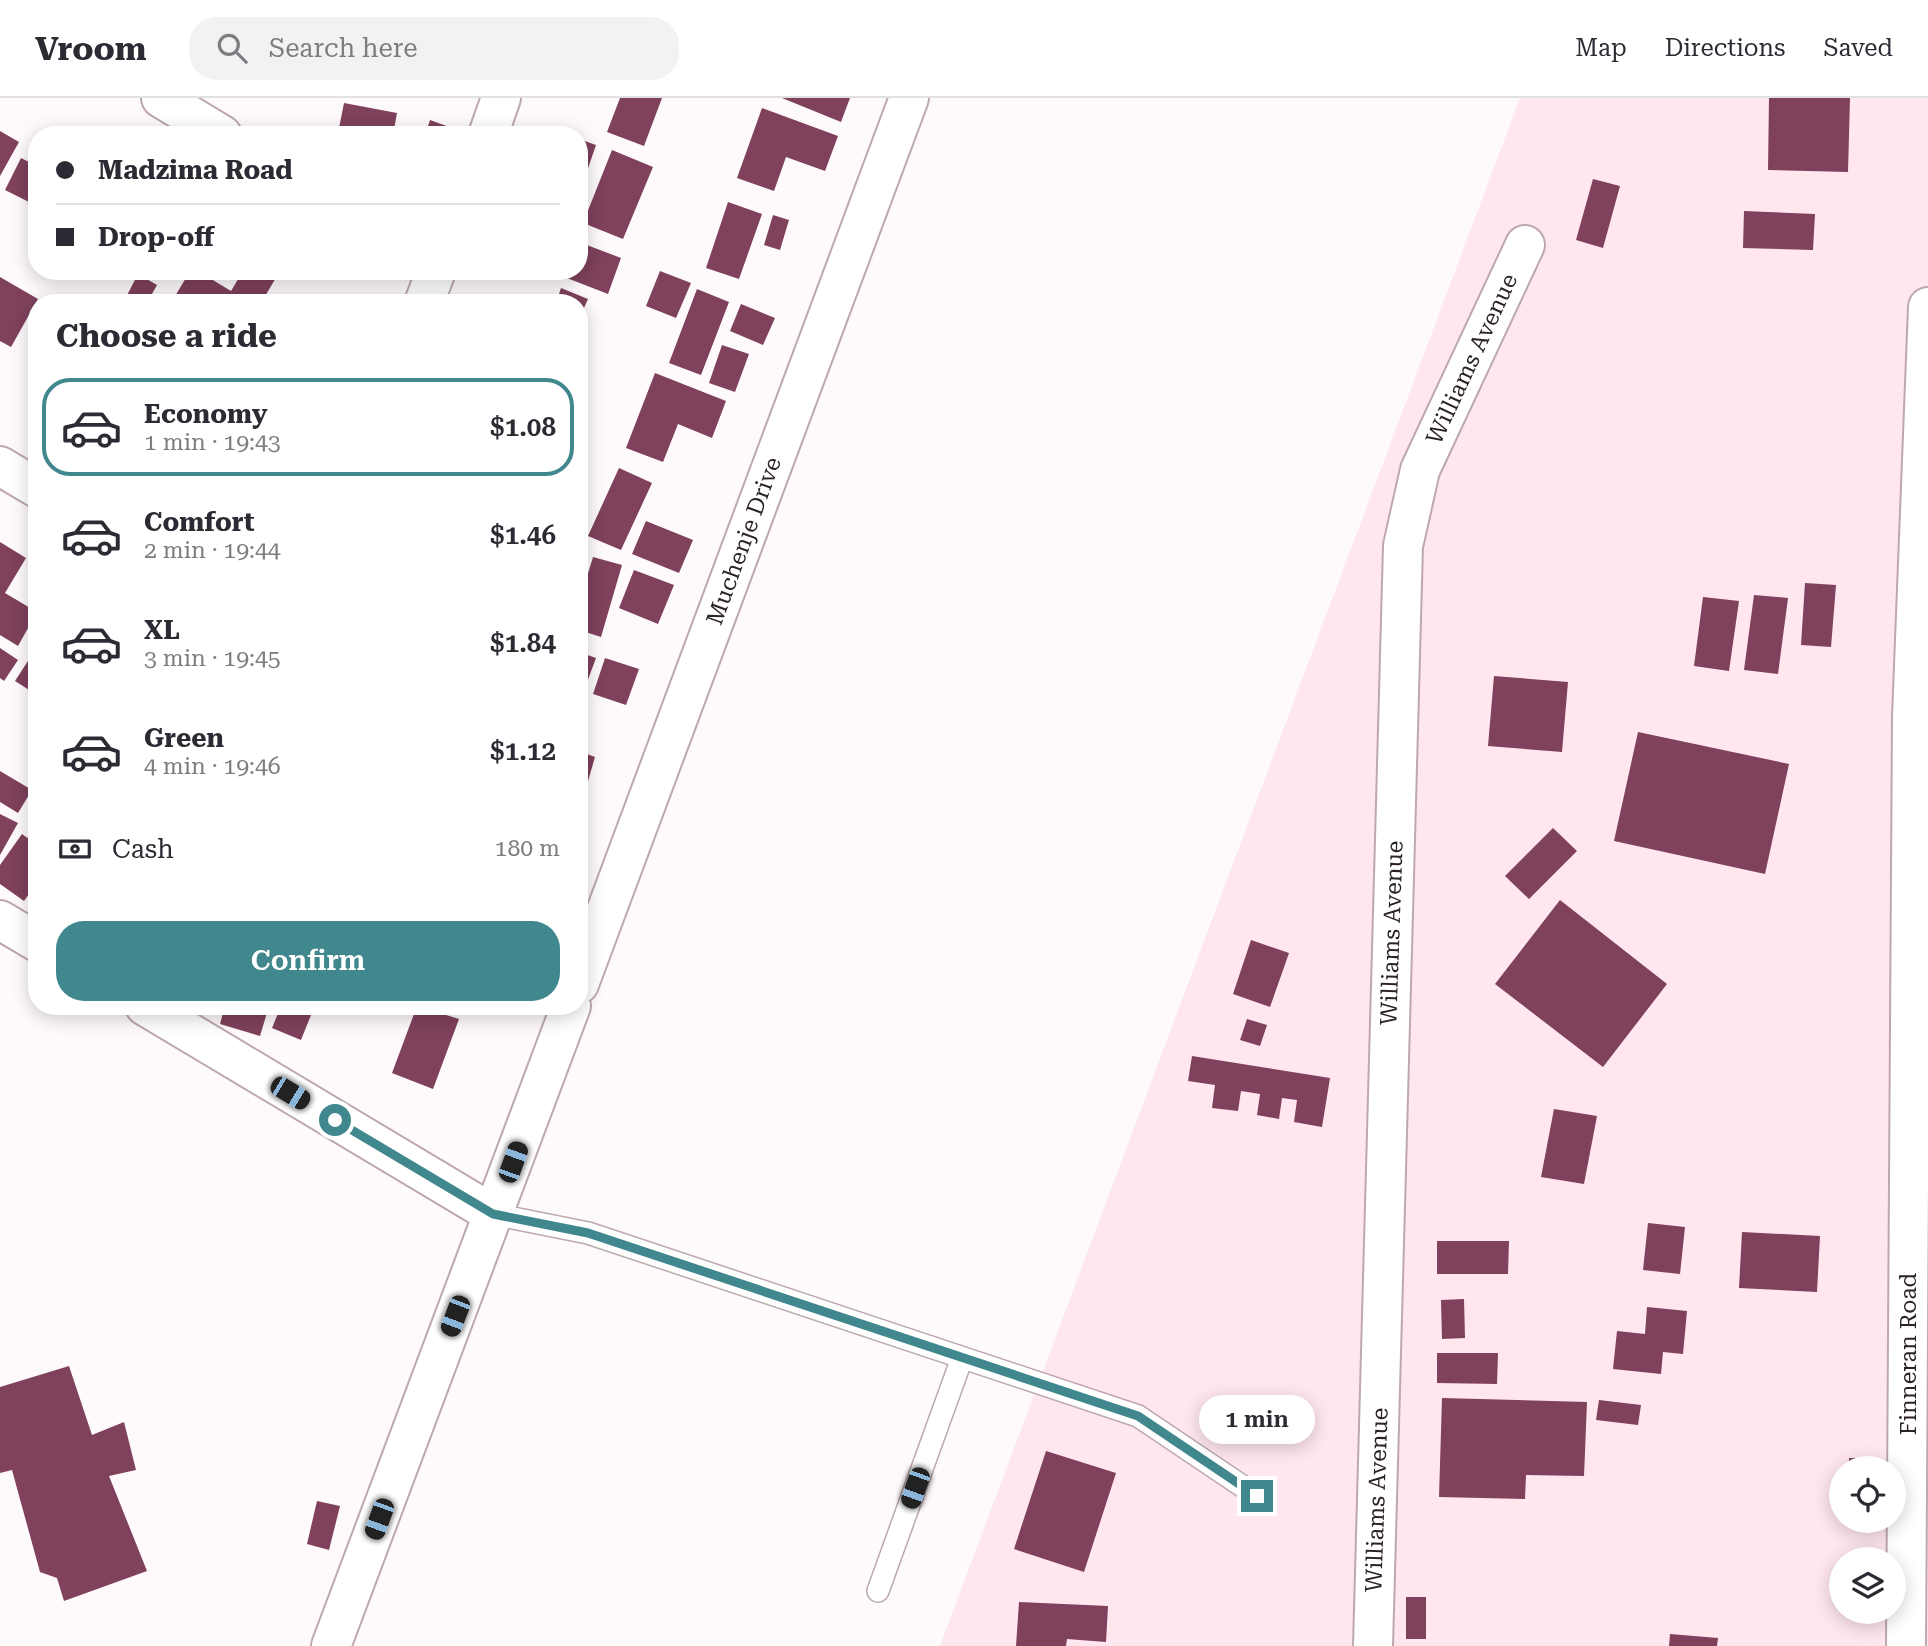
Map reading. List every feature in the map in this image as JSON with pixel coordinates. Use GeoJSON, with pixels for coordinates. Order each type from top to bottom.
{"type":"FeatureCollection","features":[{"type":"Feature","properties":{"kind":"street"},"geometry":{"type":"LineString","coordinates":[[161,98],[207,126]]}},
{"type":"Feature","properties":{"kind":"street"},"geometry":{"type":"LineString","coordinates":[[491,126],[501,98]]}},
{"type":"Feature","properties":{"kind":"street","name":"Muchenje Drive"},"geometry":{"type":"LineString","coordinates":[[588,960],[909,98]]}},
{"type":"Feature","properties":{"kind":"street","name":"Williams Avenue"},"geometry":{"type":"LineString","coordinates":[[1373,1646],[1403,546],[1420,471],[1525,245]]}},
{"type":"Feature","properties":{"kind":"street","name":"Finneran Road"},"geometry":{"type":"LineString","coordinates":[[1906,1646],[1912,717],[1928,307]]}},
{"type":"Feature","properties":{"kind":"street"},"geometry":{"type":"LineString","coordinates":[[0,466],[28,483]]}},
{"type":"Feature","properties":{"kind":"street"},"geometry":{"type":"LineString","coordinates":[[0,920],[28,937]]}},
{"type":"Feature","properties":{"kind":"street"},"geometry":{"type":"LineString","coordinates":[[164,1015],[493,1214]]}},
{"type":"Feature","properties":{"kind":"street"},"geometry":{"type":"LineString","coordinates":[[331,1646],[568,1015]]}},
{"type":"Feature","properties":{"kind":"lane"},"geometry":{"type":"LineString","coordinates":[[493,1214],[588,1233],[1138,1416],[1257,1496]]}},
{"type":"Feature","properties":{"kind":"lane"},"geometry":{"type":"LineString","coordinates":[[877,1591],[962,1358]]}},
{"type":"Feature","properties":{"kind":"shaded area"},"geometry":{"type":"Polygon","coordinates":[[[1520,98],[1928,98],[1928,1646],[940,1646],[1520,98]]]}},
{"type":"Feature","properties":{"kind":"building"},"geometry":{"type":"Polygon","coordinates":[[[620,98],[662,98],[644,146],[607,132],[620,98]]]}},
{"type":"Feature","properties":{"kind":"building"},"geometry":{"type":"Polygon","coordinates":[[[782,98],[850,98],[841,122],[782,98]]]}},
{"type":"Feature","properties":{"kind":"building"},"geometry":{"type":"Polygon","coordinates":[[[1769,98],[1850,98],[1848,172],[1768,170],[1769,98]]]}},
{"type":"Feature","properties":{"kind":"building"},"geometry":{"type":"Polygon","coordinates":[[[344,103],[397,113],[395,126],[339,126],[344,103]]]}},
{"type":"Feature","properties":{"kind":"building"},"geometry":{"type":"Polygon","coordinates":[[[762,108],[838,136],[825,171],[786,157],[774,191],[737,178],[762,108]]]}},
{"type":"Feature","properties":{"kind":"building"},"geometry":{"type":"Polygon","coordinates":[[[430,120],[446,126],[428,126],[430,120]]]}},
{"type":"Feature","properties":{"kind":"building"},"geometry":{"type":"Polygon","coordinates":[[[0,131],[19,142],[0,176],[0,131]]]}},
{"type":"Feature","properties":{"kind":"building"},"geometry":{"type":"Polygon","coordinates":[[[588,142],[596,145],[588,168],[588,142]]]}},
{"type":"Feature","properties":{"kind":"building"},"geometry":{"type":"Polygon","coordinates":[[[612,150],[653,167],[623,239],[588,225],[588,210],[612,150]]]}},
{"type":"Feature","properties":{"kind":"building"},"geometry":{"type":"Polygon","coordinates":[[[21,158],[28,162],[28,202],[5,190],[21,158]]]}},
{"type":"Feature","properties":{"kind":"building"},"geometry":{"type":"Polygon","coordinates":[[[1593,179],[1620,186],[1603,248],[1576,240],[1593,179]]]}},
{"type":"Feature","properties":{"kind":"building"},"geometry":{"type":"Polygon","coordinates":[[[728,202],[762,214],[739,279],[706,268],[728,202]]]}},
{"type":"Feature","properties":{"kind":"building"},"geometry":{"type":"Polygon","coordinates":[[[1744,211],[1815,214],[1813,250],[1743,248],[1744,211]]]}},
{"type":"Feature","properties":{"kind":"building"},"geometry":{"type":"Polygon","coordinates":[[[773,215],[789,220],[780,250],[764,245],[773,215]]]}},
{"type":"Feature","properties":{"kind":"building"},"geometry":{"type":"Polygon","coordinates":[[[588,245],[621,258],[608,294],[572,280],[588,280],[588,245]]]}},
{"type":"Feature","properties":{"kind":"building"},"geometry":{"type":"Polygon","coordinates":[[[660,271],[691,283],[676,318],[646,306],[660,271]]]}},
{"type":"Feature","properties":{"kind":"building"},"geometry":{"type":"Polygon","coordinates":[[[0,277],[29,294],[28,317],[11,347],[0,341],[0,277]]]}},
{"type":"Feature","properties":{"kind":"building"},"geometry":{"type":"Polygon","coordinates":[[[135,280],[148,280],[157,285],[152,294],[128,294],[135,280]]]}},
{"type":"Feature","properties":{"kind":"building"},"geometry":{"type":"Polygon","coordinates":[[[185,280],[213,280],[231,291],[238,280],[275,280],[266,294],[176,294],[185,280]]]}},
{"type":"Feature","properties":{"kind":"building"},"geometry":{"type":"Polygon","coordinates":[[[561,288],[576,294],[559,294],[561,288]]]}},
{"type":"Feature","properties":{"kind":"building"},"geometry":{"type":"Polygon","coordinates":[[[697,289],[729,302],[701,375],[669,363],[697,289]]]}},
{"type":"Feature","properties":{"kind":"building"},"geometry":{"type":"Polygon","coordinates":[[[741,304],[775,318],[763,345],[730,331],[741,304]]]}},
{"type":"Feature","properties":{"kind":"building"},"geometry":{"type":"Polygon","coordinates":[[[722,345],[749,354],[735,392],[709,383],[722,345]]]}},
{"type":"Feature","properties":{"kind":"building"},"geometry":{"type":"Polygon","coordinates":[[[655,373],[726,401],[712,438],[678,424],[663,462],[626,448],[655,373]]]}},
{"type":"Feature","properties":{"kind":"building"},"geometry":{"type":"Polygon","coordinates":[[[619,468],[652,483],[621,550],[588,536],[619,468]]]}},
{"type":"Feature","properties":{"kind":"building"},"geometry":{"type":"Polygon","coordinates":[[[646,521],[693,540],[679,573],[632,554],[646,521]]]}},
{"type":"Feature","properties":{"kind":"building"},"geometry":{"type":"Polygon","coordinates":[[[0,542],[26,558],[5,593],[28,607],[28,628],[18,646],[0,635],[0,542]]]}},
{"type":"Feature","properties":{"kind":"building"},"geometry":{"type":"Polygon","coordinates":[[[593,557],[622,565],[601,637],[588,633],[588,573],[593,557]]]}},
{"type":"Feature","properties":{"kind":"building"},"geometry":{"type":"Polygon","coordinates":[[[634,570],[674,585],[658,624],[619,608],[634,570]]]}},
{"type":"Feature","properties":{"kind":"building"},"geometry":{"type":"Polygon","coordinates":[[[1805,583],[1836,585],[1831,647],[1801,645],[1805,583]]]}},
{"type":"Feature","properties":{"kind":"building"},"geometry":{"type":"Polygon","coordinates":[[[1754,595],[1788,598],[1778,674],[1744,670],[1754,595]]]}},
{"type":"Feature","properties":{"kind":"building"},"geometry":{"type":"Polygon","coordinates":[[[1703,597],[1739,601],[1729,671],[1694,666],[1703,597]]]}},
{"type":"Feature","properties":{"kind":"building"},"geometry":{"type":"Polygon","coordinates":[[[0,648],[18,660],[4,681],[0,678],[0,648]]]}},
{"type":"Feature","properties":{"kind":"building"},"geometry":{"type":"Polygon","coordinates":[[[588,655],[596,658],[588,680],[588,655]]]}},
{"type":"Feature","properties":{"kind":"building"},"geometry":{"type":"Polygon","coordinates":[[[605,658],[639,669],[626,705],[593,694],[605,658]]]}},
{"type":"Feature","properties":{"kind":"building"},"geometry":{"type":"Polygon","coordinates":[[[28,661],[28,689],[15,681],[28,661]]]}},
{"type":"Feature","properties":{"kind":"building"},"geometry":{"type":"Polygon","coordinates":[[[1494,676],[1568,682],[1562,752],[1488,746],[1494,676]]]}},
{"type":"Feature","properties":{"kind":"building"},"geometry":{"type":"Polygon","coordinates":[[[1638,732],[1789,764],[1765,874],[1614,841],[1638,732]]]}},
{"type":"Feature","properties":{"kind":"building"},"geometry":{"type":"Polygon","coordinates":[[[588,754],[595,757],[588,781],[588,754]]]}},
{"type":"Feature","properties":{"kind":"building"},"geometry":{"type":"Polygon","coordinates":[[[0,771],[28,788],[28,797],[18,813],[0,802],[0,771]]]}},
{"type":"Feature","properties":{"kind":"building"},"geometry":{"type":"Polygon","coordinates":[[[0,814],[18,823],[0,855],[0,814]]]}},
{"type":"Feature","properties":{"kind":"building"},"geometry":{"type":"Polygon","coordinates":[[[1553,828],[1577,851],[1529,899],[1505,876],[1553,828]]]}},
{"type":"Feature","properties":{"kind":"building"},"geometry":{"type":"Polygon","coordinates":[[[22,834],[28,838],[28,895],[24,901],[0,884],[0,865],[22,834]]]}},
{"type":"Feature","properties":{"kind":"building"},"geometry":{"type":"Polygon","coordinates":[[[1560,900],[1667,984],[1603,1067],[1495,984],[1560,900]]]}},
{"type":"Feature","properties":{"kind":"building"},"geometry":{"type":"Polygon","coordinates":[[[1251,940],[1289,953],[1270,1007],[1233,994],[1251,940]]]}},
{"type":"Feature","properties":{"kind":"building"},"geometry":{"type":"Polygon","coordinates":[[[222,1015],[266,1015],[260,1036],[220,1024],[222,1015]]]}},
{"type":"Feature","properties":{"kind":"building"},"geometry":{"type":"Polygon","coordinates":[[[277,1015],[311,1015],[301,1040],[272,1028],[277,1015]]]}},
{"type":"Feature","properties":{"kind":"building"},"geometry":{"type":"Polygon","coordinates":[[[414,1015],[446,1015],[459,1019],[433,1089],[392,1073],[414,1015]]]}},
{"type":"Feature","properties":{"kind":"building"},"geometry":{"type":"Polygon","coordinates":[[[1247,1019],[1267,1025],[1260,1046],[1240,1040],[1247,1019]]]}},
{"type":"Feature","properties":{"kind":"building"},"geometry":{"type":"Polygon","coordinates":[[[1192,1056],[1330,1078],[1322,1127],[1294,1122],[1297,1100],[1282,1098],[1279,1119],[1257,1115],[1260,1094],[1241,1091],[1238,1111],[1212,1108],[1215,1085],[1188,1081],[1192,1056]]]}},
{"type":"Feature","properties":{"kind":"building"},"geometry":{"type":"Polygon","coordinates":[[[1554,1109],[1597,1116],[1584,1184],[1541,1177],[1554,1109]]]}},
{"type":"Feature","properties":{"kind":"building"},"geometry":{"type":"Polygon","coordinates":[[[1648,1223],[1685,1227],[1680,1274],[1643,1270],[1648,1223]]]}},
{"type":"Feature","properties":{"kind":"building"},"geometry":{"type":"Polygon","coordinates":[[[1742,1232],[1820,1236],[1817,1292],[1739,1288],[1742,1232]]]}},
{"type":"Feature","properties":{"kind":"building"},"geometry":{"type":"Polygon","coordinates":[[[1437,1241],[1509,1241],[1508,1274],[1437,1274],[1437,1241]]]}},
{"type":"Feature","properties":{"kind":"building"},"geometry":{"type":"Polygon","coordinates":[[[1464,1299],[1465,1338],[1442,1339],[1441,1300],[1464,1299]]]}},
{"type":"Feature","properties":{"kind":"building"},"geometry":{"type":"Polygon","coordinates":[[[1647,1307],[1687,1311],[1683,1354],[1663,1352],[1661,1374],[1613,1369],[1617,1331],[1645,1334],[1647,1307]]]}},
{"type":"Feature","properties":{"kind":"building"},"geometry":{"type":"Polygon","coordinates":[[[1437,1353],[1498,1353],[1497,1384],[1437,1383],[1437,1353]]]}},
{"type":"Feature","properties":{"kind":"building"},"geometry":{"type":"Polygon","coordinates":[[[69,1366],[92,1435],[124,1422],[136,1470],[109,1476],[147,1571],[64,1601],[57,1578],[40,1572],[12,1470],[0,1473],[0,1387],[69,1366]]]}},
{"type":"Feature","properties":{"kind":"building"},"geometry":{"type":"Polygon","coordinates":[[[1442,1398],[1587,1402],[1584,1476],[1526,1475],[1525,1499],[1439,1497],[1442,1398]]]}},
{"type":"Feature","properties":{"kind":"building"},"geometry":{"type":"Polygon","coordinates":[[[1599,1400],[1641,1405],[1638,1425],[1596,1420],[1599,1400]]]}},
{"type":"Feature","properties":{"kind":"building"},"geometry":{"type":"Polygon","coordinates":[[[1046,1451],[1116,1473],[1084,1572],[1014,1549],[1046,1451]]]}},
{"type":"Feature","properties":{"kind":"building"},"geometry":{"type":"Polygon","coordinates":[[[317,1501],[340,1506],[329,1550],[307,1544],[317,1501]]]}},
{"type":"Feature","properties":{"kind":"building"},"geometry":{"type":"Polygon","coordinates":[[[1406,1597],[1426,1597],[1426,1639],[1406,1639],[1406,1597]]]}},
{"type":"Feature","properties":{"kind":"building"},"geometry":{"type":"Polygon","coordinates":[[[1019,1602],[1108,1606],[1106,1642],[1067,1639],[1066,1646],[1016,1646],[1019,1602]]]}},
{"type":"Feature","properties":{"kind":"building"},"geometry":{"type":"Polygon","coordinates":[[[1670,1634],[1718,1638],[1717,1646],[1669,1646],[1670,1634]]]}},
{"type":"Feature","properties":{"kind":"route"},"geometry":{"type":"LineString","coordinates":[[335,1120],[493,1214],[588,1233],[1138,1416],[1257,1496]]}}]}
